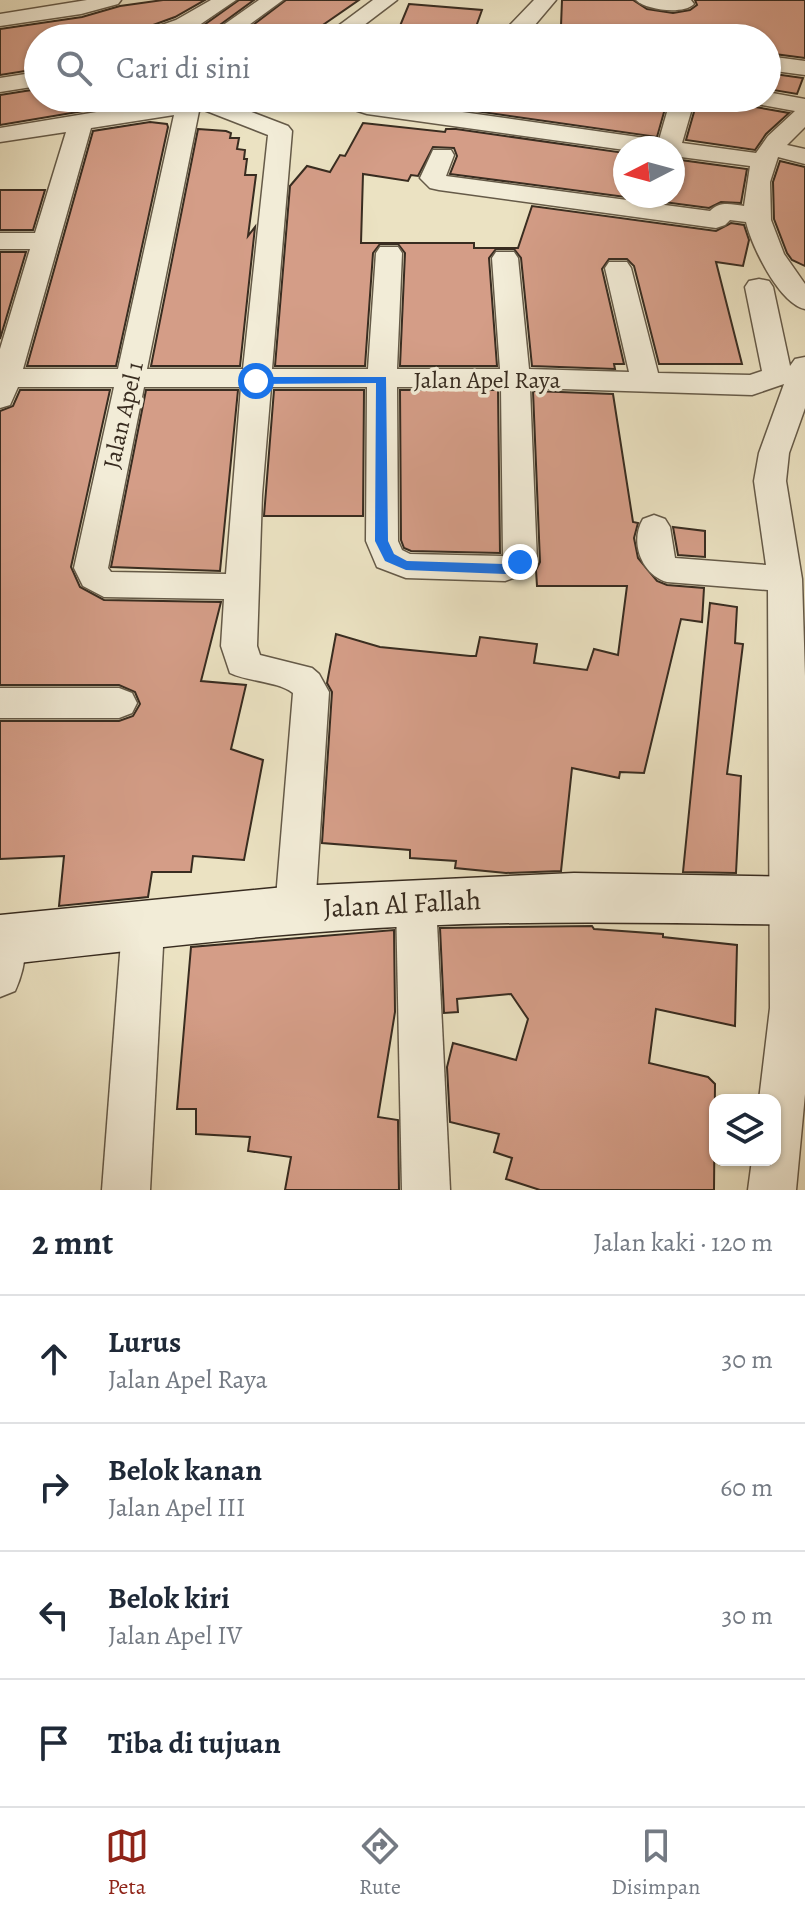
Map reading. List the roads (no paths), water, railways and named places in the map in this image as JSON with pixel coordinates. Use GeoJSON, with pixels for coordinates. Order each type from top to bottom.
{"type":"FeatureCollection","features":[{"type":"Feature","properties":{"kind":"street"},"geometry":{"type":"LineString","coordinates":[[0,20],[81,8],[111,0]]}},
{"type":"Feature","properties":{"kind":"street"},"geometry":{"type":"LineString","coordinates":[[186,24],[226,0]]}},
{"type":"Feature","properties":{"kind":"street"},"geometry":{"type":"LineString","coordinates":[[237,24],[273,0]]}},
{"type":"Feature","properties":{"kind":"street"},"geometry":{"type":"LineString","coordinates":[[353,24],[387,0]]}},
{"type":"Feature","properties":{"kind":"street"},"geometry":{"type":"LineString","coordinates":[[521,24],[546,0]]}},
{"type":"Feature","properties":{"kind":"street"},"geometry":{"type":"LineString","coordinates":[[646,0],[683,4]]}},
{"type":"Feature","properties":{"kind":"street"},"geometry":{"type":"LineString","coordinates":[[781,65],[805,68]]}},
{"type":"Feature","properties":{"kind":"street"},"geometry":{"type":"LineString","coordinates":[[0,85],[24,81]]}},
{"type":"Feature","properties":{"kind":"street"},"geometry":{"type":"LineString","coordinates":[[781,102],[805,106]]}},
{"type":"Feature","properties":{"kind":"street"},"geometry":{"type":"LineString","coordinates":[[0,135],[138,112]]}},
{"type":"Feature","properties":{"kind":"street","name":"Jalan Apel 1"},"geometry":{"type":"LineString","coordinates":[[194,112],[91,555],[95,577],[104,584],[241,587]]}},
{"type":"Feature","properties":{"kind":"street"},"geometry":{"type":"LineString","coordinates":[[223,112],[280,131],[256,381],[239,646],[243,663],[261,671],[296,676],[309,685],[311,692],[295,910]]}},
{"type":"Feature","properties":{"kind":"street"},"geometry":{"type":"LineString","coordinates":[[475,112],[613,138]]}},
{"type":"Feature","properties":{"kind":"street"},"geometry":{"type":"LineString","coordinates":[[672,136],[679,112]]}},
{"type":"Feature","properties":{"kind":"street"},"geometry":{"type":"LineString","coordinates":[[805,115],[768,154],[756,198],[756,216],[777,269],[805,301]]}},
{"type":"Feature","properties":{"kind":"street"},"geometry":{"type":"LineString","coordinates":[[2,385],[13,305],[47,241],[81,121]]}},
{"type":"Feature","properties":{"kind":"street"},"geometry":{"type":"LineString","coordinates":[[685,149],[805,157]]}},
{"type":"Feature","properties":{"kind":"street"},"geometry":{"type":"LineString","coordinates":[[442,155],[432,178],[439,183],[716,220],[724,211],[756,216]]}},
{"type":"Feature","properties":{"kind":"street"},"geometry":{"type":"LineString","coordinates":[[0,241],[47,241]]}},
{"type":"Feature","properties":{"kind":"street"},"geometry":{"type":"LineString","coordinates":[[389,253],[382,380],[382,541],[389,558],[406,566],[505,569],[520,562],[515,378],[505,258]]}},
{"type":"Feature","properties":{"kind":"street"},"geometry":{"type":"LineString","coordinates":[[618,268],[646,381]]}},
{"type":"Feature","properties":{"kind":"street"},"geometry":{"type":"LineString","coordinates":[[759,287],[777,363],[789,372],[770,481],[785,579],[798,901],[798,1010],[772,1190]]}},
{"type":"Feature","properties":{"kind":"street","name":"Jalan Apel Raya"},"geometry":{"type":"LineString","coordinates":[[2,385],[132,380],[515,378],[752,385],[789,372]]}},
{"type":"Feature","properties":{"kind":"street"},"geometry":{"type":"LineString","coordinates":[[654,527],[656,557],[667,570],[785,579]]}},
{"type":"Feature","properties":{"kind":"street"},"geometry":{"type":"LineString","coordinates":[[0,703],[119,703]]}},
{"type":"Feature","properties":{"kind":"street","name":"Jalan Al Fallah"},"geometry":{"type":"LineString","coordinates":[[2,952],[143,928],[295,910],[416,902],[574,897],[798,901]]}},
{"type":"Feature","properties":{"kind":"street"},"geometry":{"type":"LineString","coordinates":[[416,902],[426,1190]]}},
{"type":"Feature","properties":{"kind":"street"},"geometry":{"type":"LineString","coordinates":[[126,1190],[143,928]]}}]}
